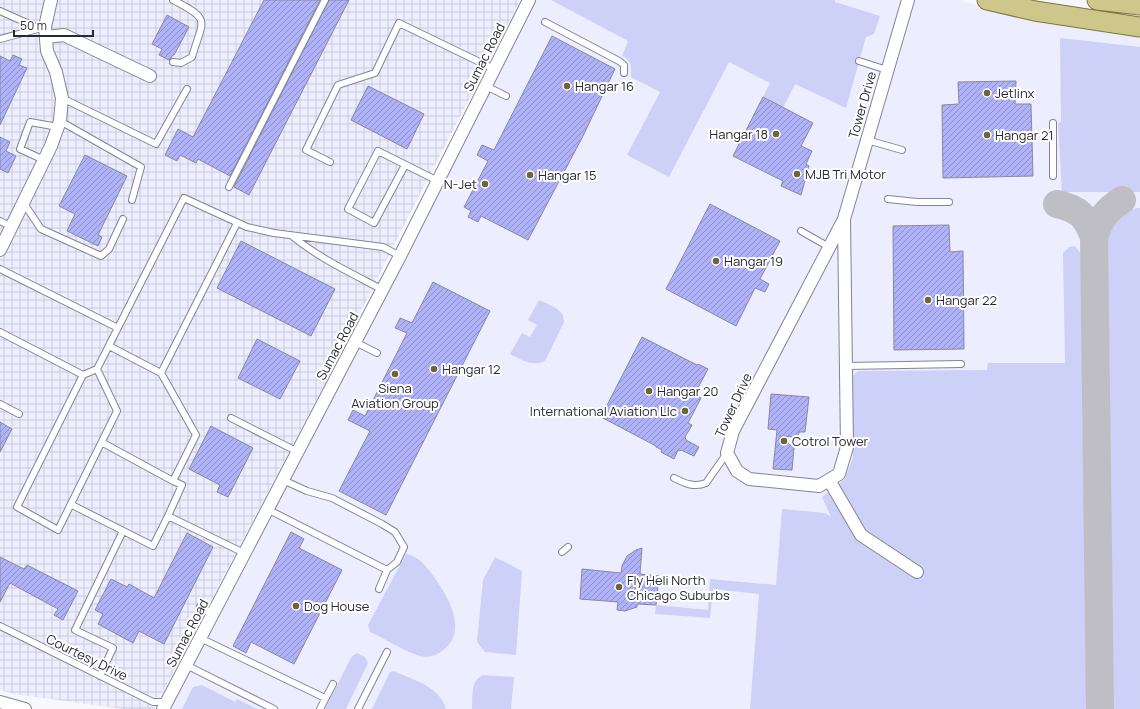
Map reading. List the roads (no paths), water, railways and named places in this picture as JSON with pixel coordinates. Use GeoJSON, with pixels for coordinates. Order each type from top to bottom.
{"type":"FeatureCollection","features":[{"type":"Feature","properties":{"kind":"main road"},"geometry":{"type":"LineString","coordinates":[[987,0],[1035,11],[1140,27]]}},
{"type":"Feature","properties":{"kind":"main road"},"geometry":{"type":"LineString","coordinates":[[1097,0],[1140,5]]}},
{"type":"Feature","properties":{"kind":"street"},"geometry":{"type":"LineString","coordinates":[[0,250],[44,160],[59,124],[62,98],[56,72],[47,51],[43,31],[51,0]]}},
{"type":"Feature","properties":{"kind":"street","name":"Sumac Road"},"geometry":{"type":"LineString","coordinates":[[164,706],[383,290],[529,0]]}},
{"type":"Feature","properties":{"kind":"street","name":"Tower Drive"},"geometry":{"type":"LineString","coordinates":[[844,219],[847,447],[839,474],[819,486],[749,479],[737,471],[727,453],[734,431],[844,219],[908,0]]}},
{"type":"Feature","properties":{"kind":"street"},"geometry":{"type":"LineString","coordinates":[[43,31],[64,35],[150,76]]}},
{"type":"Feature","properties":{"kind":"street"},"geometry":{"type":"LineString","coordinates":[[829,480],[861,535],[917,572]]}},
{"type":"Feature","properties":{"kind":"street"},"geometry":{"type":"LineString","coordinates":[[0,702],[25,709]]}},
{"type":"Feature","properties":{"kind":"lane"},"geometry":{"type":"LineString","coordinates":[[173,0],[195,11],[201,16],[202,22],[192,57],[181,63],[173,62]]}},
{"type":"Feature","properties":{"kind":"lane"},"geometry":{"type":"LineString","coordinates":[[228,187],[325,0]]}},
{"type":"Feature","properties":{"kind":"lane"},"geometry":{"type":"LineString","coordinates":[[0,11],[43,31]]}},
{"type":"Feature","properties":{"kind":"lane"},"geometry":{"type":"LineString","coordinates":[[545,22],[619,61],[624,65],[624,73]]}},
{"type":"Feature","properties":{"kind":"lane"},"geometry":{"type":"LineString","coordinates":[[330,162],[306,150],[338,85],[375,73],[399,24],[494,69]]}},
{"type":"Feature","properties":{"kind":"lane"},"geometry":{"type":"LineString","coordinates":[[0,39],[43,31]]}},
{"type":"Feature","properties":{"kind":"lane"},"geometry":{"type":"LineString","coordinates":[[859,61],[887,70]]}},
{"type":"Feature","properties":{"kind":"lane"},"geometry":{"type":"LineString","coordinates":[[486,86],[506,96]]}},
{"type":"Feature","properties":{"kind":"lane"},"geometry":{"type":"LineString","coordinates":[[62,98],[156,144],[187,89]]}},
{"type":"Feature","properties":{"kind":"lane"},"geometry":{"type":"LineString","coordinates":[[44,160],[20,149],[30,122],[59,124],[141,167],[132,200]]}},
{"type":"Feature","properties":{"kind":"lane"},"geometry":{"type":"LineString","coordinates":[[1052,176],[1053,123]]}},
{"type":"Feature","properties":{"kind":"lane"},"geometry":{"type":"LineString","coordinates":[[867,140],[902,150]]}},
{"type":"Feature","properties":{"kind":"lane"},"geometry":{"type":"LineString","coordinates":[[405,165],[374,223],[348,209],[378,151],[438,181]]}},
{"type":"Feature","properties":{"kind":"lane"},"geometry":{"type":"LineString","coordinates":[[97,369],[117,411],[103,443],[58,530],[17,507],[83,375],[97,369],[184,198],[253,229],[292,236],[383,247],[400,256]]}},
{"type":"Feature","properties":{"kind":"lane"},"geometry":{"type":"LineString","coordinates":[[888,199],[917,202],[949,202]]}},
{"type":"Feature","properties":{"kind":"lane"},"geometry":{"type":"LineString","coordinates":[[23,202],[41,229],[101,256],[109,248],[123,219]]}},
{"type":"Feature","properties":{"kind":"lane"},"geometry":{"type":"LineString","coordinates":[[0,221],[12,227]]}},
{"type":"Feature","properties":{"kind":"lane"},"geometry":{"type":"LineString","coordinates":[[161,373],[237,223]]}},
{"type":"Feature","properties":{"kind":"lane"},"geometry":{"type":"LineString","coordinates":[[801,231],[829,247]]}},
{"type":"Feature","properties":{"kind":"lane"},"geometry":{"type":"LineString","coordinates":[[292,236],[304,246],[332,263],[383,290]]}},
{"type":"Feature","properties":{"kind":"lane"},"geometry":{"type":"LineString","coordinates":[[0,269],[118,328]]}},
{"type":"Feature","properties":{"kind":"lane"},"geometry":{"type":"LineString","coordinates":[[0,332],[83,375]]}},
{"type":"Feature","properties":{"kind":"lane"},"geometry":{"type":"LineString","coordinates":[[355,342],[377,353]]}},
{"type":"Feature","properties":{"kind":"lane"},"geometry":{"type":"LineString","coordinates":[[109,346],[161,373],[196,435],[173,481]]}},
{"type":"Feature","properties":{"kind":"lane"},"geometry":{"type":"LineString","coordinates":[[846,366],[961,364]]}},
{"type":"Feature","properties":{"kind":"lane"},"geometry":{"type":"LineString","coordinates":[[0,404],[19,414]]}},
{"type":"Feature","properties":{"kind":"lane"},"geometry":{"type":"LineString","coordinates":[[231,418],[298,452]]}},
{"type":"Feature","properties":{"kind":"lane"},"geometry":{"type":"LineString","coordinates":[[72,505],[153,546],[182,485],[103,443]]}},
{"type":"Feature","properties":{"kind":"lane"},"geometry":{"type":"LineString","coordinates":[[674,478],[693,486],[700,486],[706,483],[727,453]]}},
{"type":"Feature","properties":{"kind":"lane"},"geometry":{"type":"LineString","coordinates":[[283,480],[307,491],[332,498],[395,532],[404,547],[397,562],[387,570],[378,589]]}},
{"type":"Feature","properties":{"kind":"lane"},"geometry":{"type":"LineString","coordinates":[[267,509],[387,570]]}},
{"type":"Feature","properties":{"kind":"lane"},"geometry":{"type":"LineString","coordinates":[[168,516],[244,553]]}},
{"type":"Feature","properties":{"kind":"lane"},"geometry":{"type":"LineString","coordinates":[[100,676],[113,648],[75,630],[123,531]]}},
{"type":"Feature","properties":{"kind":"lane"},"geometry":{"type":"LineString","coordinates":[[562,552],[568,547]]}},
{"type":"Feature","properties":{"kind":"lane"},"geometry":{"type":"LineString","coordinates":[[200,607],[212,614]]}},
{"type":"Feature","properties":{"kind":"lane","name":"Courtesy Drive"},"geometry":{"type":"LineString","coordinates":[[0,626],[153,702],[164,706]]}},
{"type":"Feature","properties":{"kind":"lane"},"geometry":{"type":"LineString","coordinates":[[200,638],[325,698]]}},
{"type":"Feature","properties":{"kind":"lane"},"geometry":{"type":"LineString","coordinates":[[358,709],[387,652]]}},
{"type":"Feature","properties":{"kind":"lane"},"geometry":{"type":"LineString","coordinates":[[186,665],[274,709]]}},
{"type":"Feature","properties":{"kind":"lane"},"geometry":{"type":"LineString","coordinates":[[320,709],[333,684]]}},
{"type":"Feature","properties":{"kind":"place","name":"Hangar 16"},"geometry":{"type":"Point","coordinates":[567,86]}},
{"type":"Feature","properties":{"kind":"place","name":"Jetlinx"},"geometry":{"type":"Point","coordinates":[987,93]}},
{"type":"Feature","properties":{"kind":"place","name":"Hangar 18"},"geometry":{"type":"Point","coordinates":[776,134]}},
{"type":"Feature","properties":{"kind":"place","name":"Hangar 21"},"geometry":{"type":"Point","coordinates":[987,135]}},
{"type":"Feature","properties":{"kind":"place","name":"MJB Tri Motor"},"geometry":{"type":"Point","coordinates":[797,174]}},
{"type":"Feature","properties":{"kind":"place","name":"Hangar 15"},"geometry":{"type":"Point","coordinates":[530,175]}},
{"type":"Feature","properties":{"kind":"place","name":"N-Jet"},"geometry":{"type":"Point","coordinates":[485,184]}},
{"type":"Feature","properties":{"kind":"place","name":"Hangar 19"},"geometry":{"type":"Point","coordinates":[716,261]}},
{"type":"Feature","properties":{"kind":"place","name":"Hangar 22"},"geometry":{"type":"Point","coordinates":[928,300]}},
{"type":"Feature","properties":{"kind":"place","name":"Hangar 12"},"geometry":{"type":"Point","coordinates":[434,369]}},
{"type":"Feature","properties":{"kind":"place","name":"Siena Aviation Group"},"geometry":{"type":"Point","coordinates":[395,374]}},
{"type":"Feature","properties":{"kind":"place","name":"Hangar 20"},"geometry":{"type":"Point","coordinates":[649,391]}},
{"type":"Feature","properties":{"kind":"place","name":"International Aviation Llc"},"geometry":{"type":"Point","coordinates":[685,411]}},
{"type":"Feature","properties":{"kind":"place","name":"Cotrol Tower"},"geometry":{"type":"Point","coordinates":[784,441]}},
{"type":"Feature","properties":{"kind":"place","name":"Fly Heli North Chicago Suburbs"},"geometry":{"type":"Point","coordinates":[619,587]}},
{"type":"Feature","properties":{"kind":"place","name":"Dog House"},"geometry":{"type":"Point","coordinates":[296,606]}}]}
